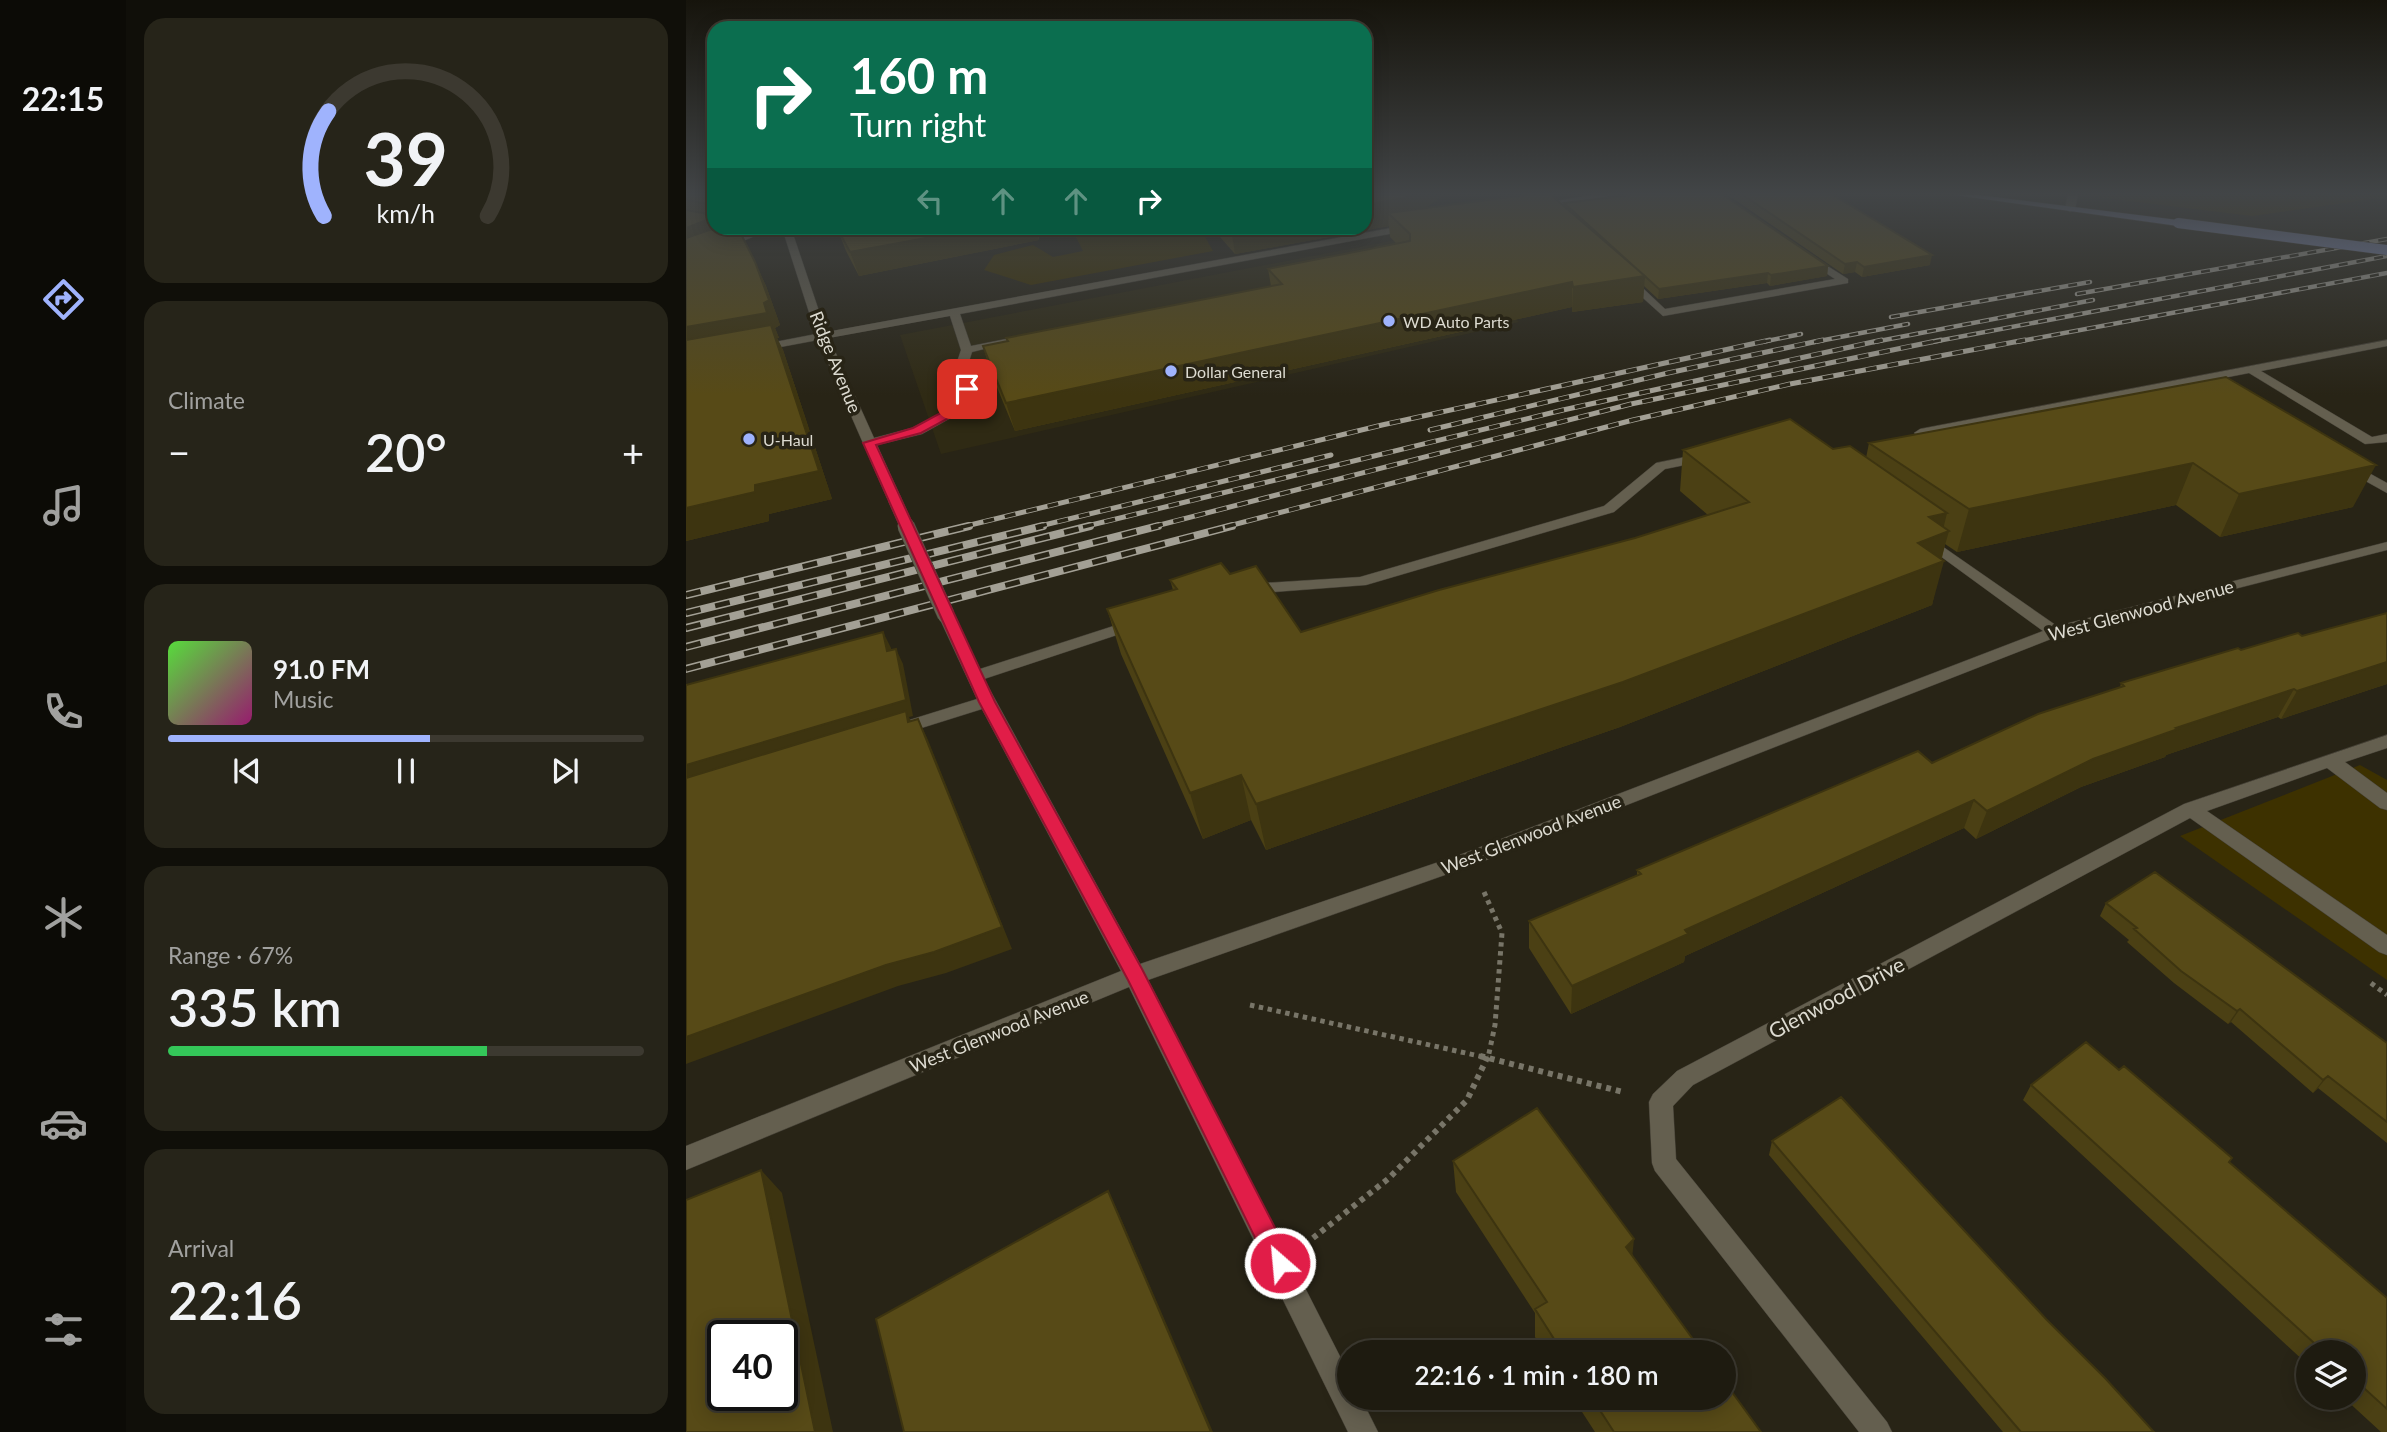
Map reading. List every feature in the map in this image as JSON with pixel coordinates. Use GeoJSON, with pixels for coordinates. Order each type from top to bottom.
{"type":"FeatureCollection","features":[{"type":"Feature","properties":{"kind":"street","name":"Ridge Avenue"},"geometry":{"type":"LineString","coordinates":[[797,262],[822,336],[987,702],[1135,975],[1363,1432]]}},
{"type":"Feature","properties":{"kind":"street"},"geometry":{"type":"LineString","coordinates":[[752,349],[1222,262]]}},
{"type":"Feature","properties":{"kind":"street"},"geometry":{"type":"LineString","coordinates":[[1617,270],[1663,313],[1844,281],[1816,262]]}},
{"type":"Feature","properties":{"kind":"street"},"geometry":{"type":"LineString","coordinates":[[869,443],[917,431],[954,411],[967,389],[960,371],[967,350],[954,312]]}},
{"type":"Feature","properties":{"kind":"street"},"geometry":{"type":"LineString","coordinates":[[967,350],[1021,339]]}},
{"type":"Feature","properties":{"kind":"street"},"geometry":{"type":"LineString","coordinates":[[1920,433],[2387,343]]}},
{"type":"Feature","properties":{"kind":"street"},"geometry":{"type":"LineString","coordinates":[[2250,369],[2370,441]]}},
{"type":"Feature","properties":{"kind":"street"},"geometry":{"type":"LineString","coordinates":[[2347,446],[2387,438]]}},
{"type":"Feature","properties":{"kind":"street"},"geometry":{"type":"LineString","coordinates":[[1233,593],[1245,589],[1361,582],[1609,509],[1661,467],[1724,453]]}},
{"type":"Feature","properties":{"kind":"street"},"geometry":{"type":"LineString","coordinates":[[2334,457],[2387,489]]}},
{"type":"Feature","properties":{"kind":"street"},"geometry":{"type":"LineString","coordinates":[[1910,527],[2055,632]]}},
{"type":"Feature","properties":{"kind":"street","name":"West Glenwood Avenue"},"geometry":{"type":"LineString","coordinates":[[686,1158],[1135,975],[1469,859],[2055,632],[2387,546]]}},
{"type":"Feature","properties":{"kind":"street"},"geometry":{"type":"LineString","coordinates":[[975,676],[1156,618]]}},
{"type":"Feature","properties":{"kind":"street"},"geometry":{"type":"LineString","coordinates":[[879,735],[987,702]]}},
{"type":"Feature","properties":{"kind":"street","name":"Glenwood Drive"},"geometry":{"type":"LineString","coordinates":[[1661,1102],[1685,1078],[2191,809],[2387,741]]}},
{"type":"Feature","properties":{"kind":"street"},"geometry":{"type":"LineString","coordinates":[[2330,761],[2387,803]]}},
{"type":"Feature","properties":{"kind":"street"},"geometry":{"type":"LineString","coordinates":[[2191,809],[2387,946]]}},
{"type":"Feature","properties":{"kind":"street"},"geometry":{"type":"LineString","coordinates":[[1661,1102],[1664,1163],[1877,1432]]}},
{"type":"Feature","properties":{"kind":"path"},"geometry":{"type":"LineString","coordinates":[[1280,1263],[1388,1179],[1467,1100],[1488,1058],[1495,1025],[1502,933],[1469,859]]}},
{"type":"Feature","properties":{"kind":"path"},"geometry":{"type":"LineString","coordinates":[[1250,1005],[1488,1058],[1661,1102]]}},
{"type":"Feature","properties":{"kind":"shaded area"},"geometry":{"type":"Polygon","coordinates":[[[989,262],[1155,262],[1031,285],[984,270],[989,262]]]}},
{"type":"Feature","properties":{"kind":"shaded area"},"geometry":{"type":"Polygon","coordinates":[[[1282,262],[1443,262],[1519,322],[941,454],[900,335],[1282,262]]]}},
{"type":"Feature","properties":{"kind":"shaded area"},"geometry":{"type":"Polygon","coordinates":[[[2360,765],[2387,780],[2387,980],[2180,836],[2360,765]]]}},
{"type":"Feature","properties":{"kind":"building"},"geometry":{"type":"Polygon","coordinates":[[[686,262],[755,262],[769,300],[764,303],[767,313],[686,327],[686,262]]]}},
{"type":"Feature","properties":{"kind":"building"},"geometry":{"type":"Polygon","coordinates":[[[1304,262],[1629,262],[1645,276],[1573,287],[1572,282],[1006,403],[983,346],[1008,341],[1006,338],[1282,284],[1268,269],[1304,262]]]}},
{"type":"Feature","properties":{"kind":"building"},"geometry":{"type":"Polygon","coordinates":[[[1629,262],[1822,262],[1828,266],[1771,275],[1768,273],[1659,289],[1629,262]]]}},
{"type":"Feature","properties":{"kind":"building"},"geometry":{"type":"Polygon","coordinates":[[[1842,262],[1893,262],[1864,267],[1857,262],[1845,264],[1842,262]]]}},
{"type":"Feature","properties":{"kind":"building","name":"U-Haul"},"geometry":{"type":"Polygon","coordinates":[[[771,325],[819,471],[755,485],[755,492],[686,508],[686,340],[771,325]]]}},
{"type":"Feature","properties":{"kind":"building"},"geometry":{"type":"Polygon","coordinates":[[[2226,377],[2376,465],[2239,494],[2193,463],[1969,509],[1869,443],[2226,377]]]}},
{"type":"Feature","properties":{"kind":"building"},"geometry":{"type":"Polygon","coordinates":[[[1790,419],[1833,449],[1850,446],[1947,513],[1929,517],[1949,531],[1918,543],[1944,561],[1623,682],[1256,804],[1241,775],[1190,793],[1107,609],[1177,589],[1170,580],[1221,563],[1230,574],[1256,566],[1301,632],[1439,590],[1635,538],[1749,502],[1683,450],[1790,419]]]}},
{"type":"Feature","properties":{"kind":"building"},"geometry":{"type":"Polygon","coordinates":[[[2387,613],[2387,662],[2176,728],[2178,729],[2093,759],[1987,811],[1974,800],[1685,930],[1688,934],[1572,986],[1529,921],[1641,874],[1637,870],[1918,751],[1932,763],[2038,714],[2124,686],[2121,683],[2238,648],[2241,650],[2298,633],[2302,636],[2387,613]]]}},
{"type":"Feature","properties":{"kind":"building"},"geometry":{"type":"Polygon","coordinates":[[[883,632],[887,651],[896,649],[906,700],[686,765],[686,685],[883,632]]]}},
{"type":"Feature","properties":{"kind":"building"},"geometry":{"type":"Polygon","coordinates":[[[906,711],[908,722],[918,719],[1002,927],[934,952],[886,965],[686,1037],[686,778],[906,711]]]}},
{"type":"Feature","properties":{"kind":"building"},"geometry":{"type":"Polygon","coordinates":[[[2155,872],[2387,1043],[2387,1122],[2328,1076],[2323,1080],[2240,1009],[2237,1011],[2181,971],[2134,929],[2137,928],[2106,903],[2155,872]]]}},
{"type":"Feature","properties":{"kind":"building"},"geometry":{"type":"Polygon","coordinates":[[[2086,1042],[2119,1070],[2124,1066],[2232,1158],[2229,1162],[2387,1298],[2387,1409],[2366,1390],[2366,1340],[2311,1340],[2031,1085],[2086,1042]]]}},
{"type":"Feature","properties":{"kind":"building"},"geometry":{"type":"Polygon","coordinates":[[[1841,1097],[2154,1432],[2021,1432],[1772,1141],[1841,1097]]]}},
{"type":"Feature","properties":{"kind":"building"},"geometry":{"type":"Polygon","coordinates":[[[1537,1108],[1634,1239],[1626,1247],[1694,1340],[1555,1340],[1535,1309],[1547,1302],[1453,1161],[1537,1108]]]}},
{"type":"Feature","properties":{"kind":"building"},"geometry":{"type":"Polygon","coordinates":[[[761,1170],[792,1320],[707,1320],[707,1411],[798,1411],[798,1350],[815,1432],[686,1432],[686,1200],[761,1170]]]}},
{"type":"Feature","properties":{"kind":"building"},"geometry":{"type":"Polygon","coordinates":[[[1108,1191],[1211,1432],[904,1432],[876,1319],[1108,1191]]]}},
{"type":"Feature","properties":{"kind":"building"},"geometry":{"type":"Polygon","coordinates":[[[1736,1398],[1761,1432],[1614,1432],[1600,1410],[1736,1410],[1736,1398]]]}},
{"type":"Feature","properties":{"kind":"railway"},"geometry":{"type":"LineString","coordinates":[[2077,294],[2258,262]]}},
{"type":"Feature","properties":{"kind":"railway"},"geometry":{"type":"LineString","coordinates":[[1932,342],[2356,262]]}},
{"type":"Feature","properties":{"kind":"railway"},"geometry":{"type":"LineString","coordinates":[[2016,342],[2387,273]]}},
{"type":"Feature","properties":{"kind":"railway"},"geometry":{"type":"LineString","coordinates":[[1891,317],[2090,282]]}},
{"type":"Feature","properties":{"kind":"railway"},"geometry":{"type":"LineString","coordinates":[[1874,342],[2093,300]]}},
{"type":"Feature","properties":{"kind":"railway"},"geometry":{"type":"LineString","coordinates":[[1814,342],[1908,324]]}},
{"type":"Feature","properties":{"kind":"railway"},"geometry":{"type":"LineString","coordinates":[[1762,342],[1801,334]]}},
{"type":"Feature","properties":{"kind":"railway"},"geometry":{"type":"LineString","coordinates":[[962,527],[1382,425],[1770,340]]}},
{"type":"Feature","properties":{"kind":"railway"},"geometry":{"type":"LineString","coordinates":[[1430,430],[1668,373],[1823,340]]}},
{"type":"Feature","properties":{"kind":"railway"},"geometry":{"type":"LineString","coordinates":[[1083,527],[1563,410],[1882,340]]}},
{"type":"Feature","properties":{"kind":"railway"},"geometry":{"type":"LineString","coordinates":[[1152,527],[1631,404],[1941,340]]}},
{"type":"Feature","properties":{"kind":"railway"},"geometry":{"type":"LineString","coordinates":[[1225,527],[1633,420],[1790,384],[2025,340]]}},
{"type":"Feature","properties":{"kind":"railway"},"geometry":{"type":"LineString","coordinates":[[1036,527],[1331,455]]}},
{"type":"Feature","properties":{"kind":"railway"},"geometry":{"type":"LineString","coordinates":[[686,595],[969,526]]}},
{"type":"Feature","properties":{"kind":"railway"},"geometry":{"type":"LineString","coordinates":[[686,613],[1043,526]]}},
{"type":"Feature","properties":{"kind":"railway"},"geometry":{"type":"LineString","coordinates":[[686,628],[1090,526]]}},
{"type":"Feature","properties":{"kind":"railway"},"geometry":{"type":"LineString","coordinates":[[686,647],[1158,526]]}},
{"type":"Feature","properties":{"kind":"railway"},"geometry":{"type":"LineString","coordinates":[[686,669],[1232,526]]}},
{"type":"Feature","properties":{"kind":"place","name":"WD Auto Parts"},"geometry":{"type":"Point","coordinates":[1389,321]}},
{"type":"Feature","properties":{"kind":"place","name":"Dollar General"},"geometry":{"type":"Point","coordinates":[1171,371]}},
{"type":"Feature","properties":{"kind":"place","name":"U-Haul"},"geometry":{"type":"Point","coordinates":[749,439]}},
{"type":"Feature","properties":{"kind":"route"},"geometry":{"type":"LineString","coordinates":[[967,389],[954,411],[936,421],[917,431],[869,443],[987,702],[1135,975],[1280,1263]]}}]}
